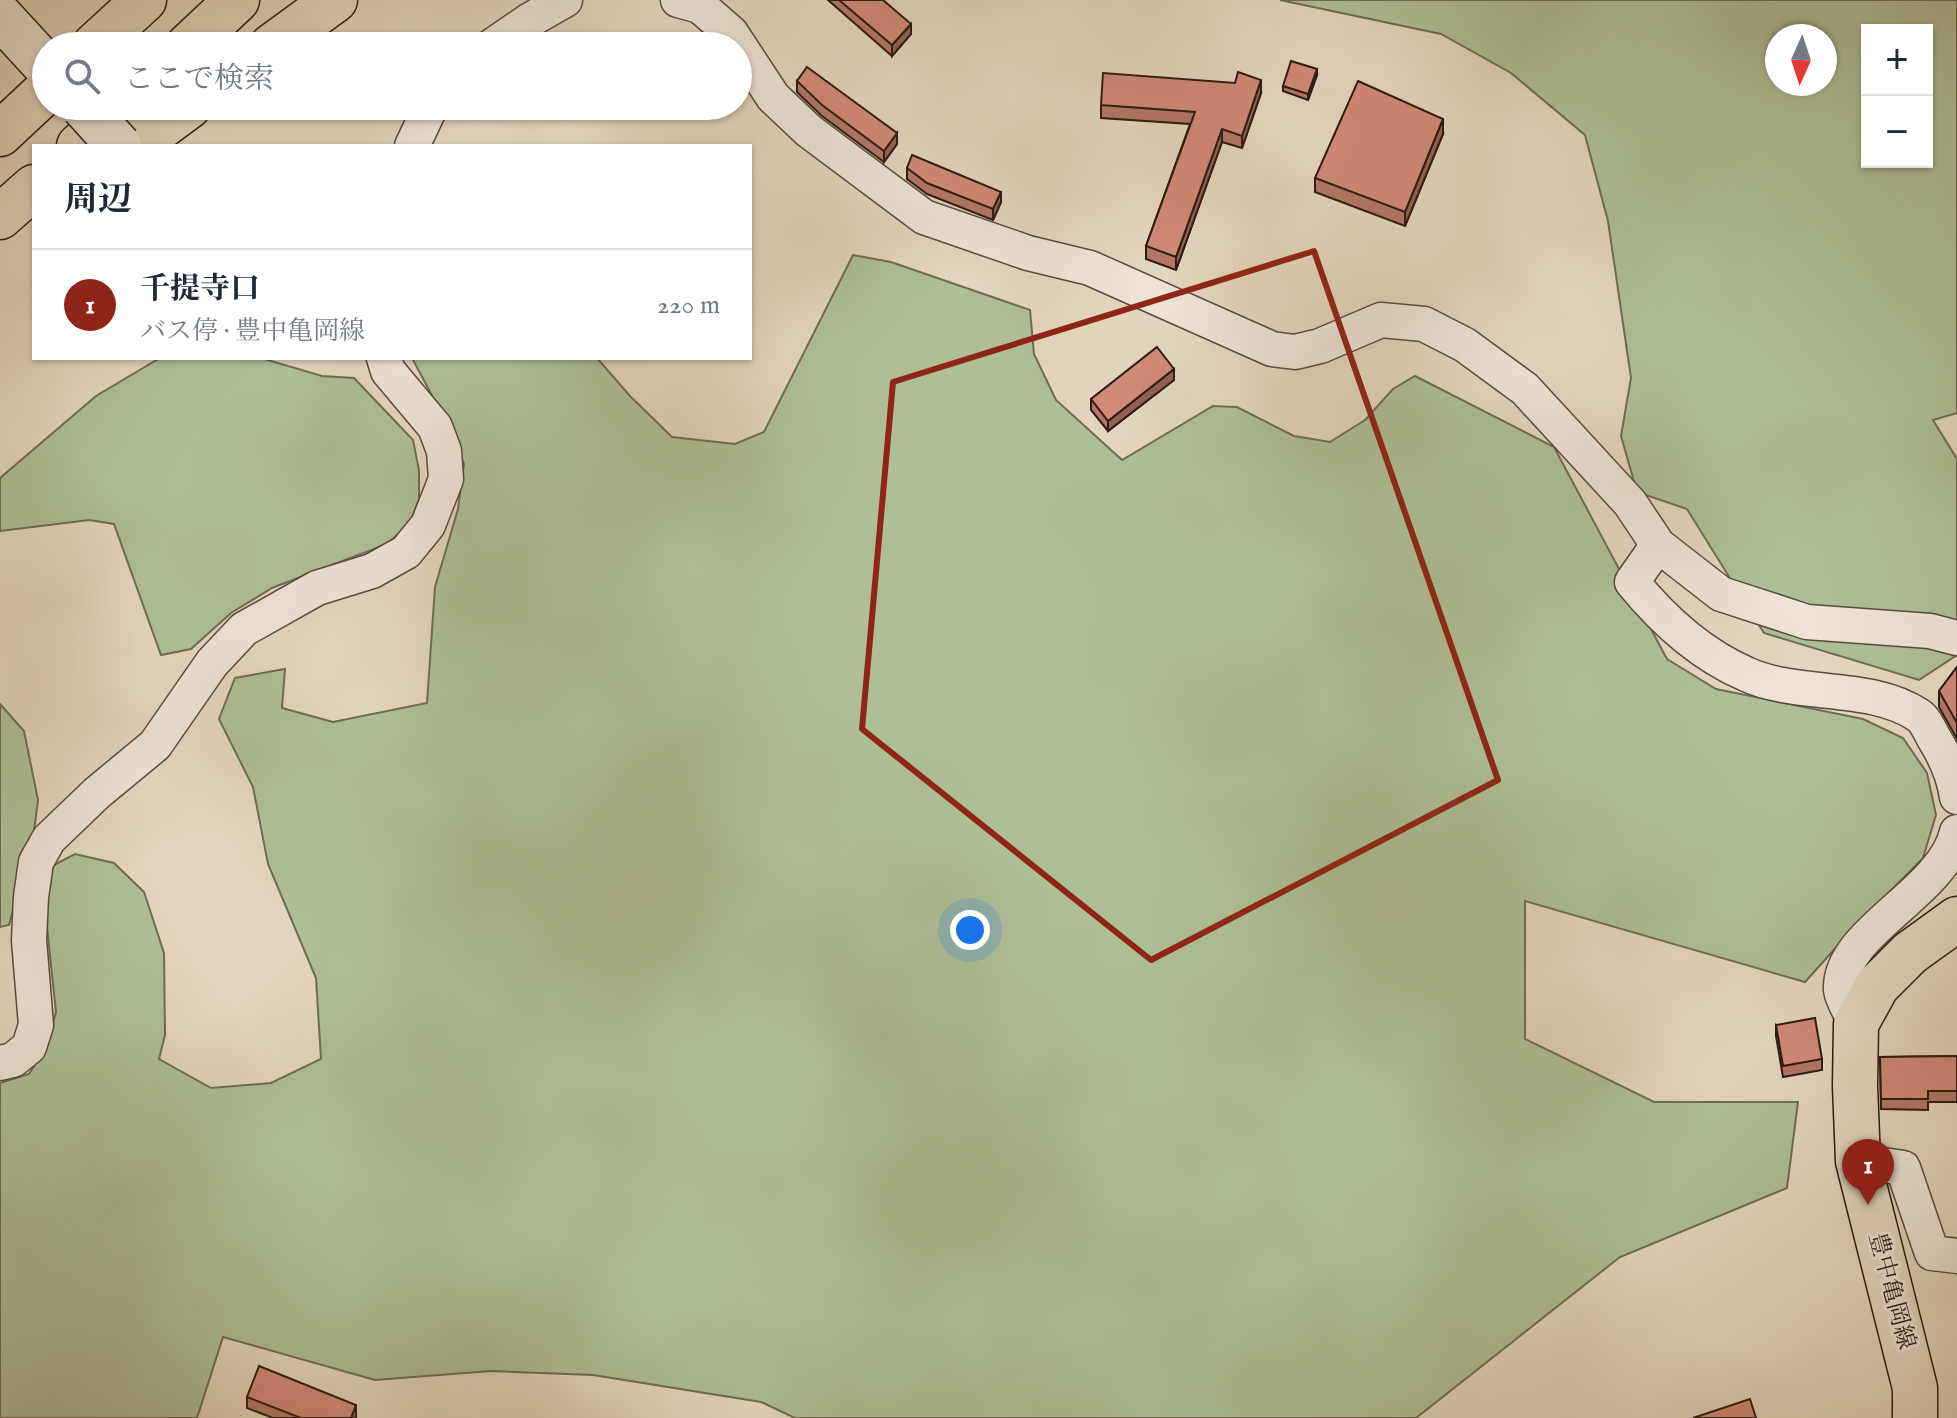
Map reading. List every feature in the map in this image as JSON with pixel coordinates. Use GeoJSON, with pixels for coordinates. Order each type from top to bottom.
{"type":"FeatureCollection","features":[{"type":"Feature","properties":{"kind":"main road"},"geometry":{"type":"LineString","coordinates":[[109,32],[144,0]]}},
{"type":"Feature","properties":{"kind":"main road"},"geometry":{"type":"LineString","coordinates":[[203,32],[237,0]]}},
{"type":"Feature","properties":{"kind":"main road"},"geometry":{"type":"LineString","coordinates":[[291,32],[335,0]]}},
{"type":"Feature","properties":{"kind":"main road"},"geometry":{"type":"LineString","coordinates":[[0,134],[32,104]]}},
{"type":"Feature","properties":{"kind":"main road"},"geometry":{"type":"LineString","coordinates":[[81,144],[108,120]]}},
{"type":"Feature","properties":{"kind":"main road"},"geometry":{"type":"LineString","coordinates":[[138,144],[170,120]]}},
{"type":"Feature","properties":{"kind":"main road"},"geometry":{"type":"LineString","coordinates":[[0,217],[32,189]]}},
{"type":"Feature","properties":{"kind":"main road"},"geometry":{"type":"LineString","coordinates":[[0,250],[32,226]]}},
{"type":"Feature","properties":{"kind":"main road","name":"豊中亀岡線"},"geometry":{"type":"LineString","coordinates":[[1915,1418],[1915,1388],[1907,1350],[1858,1161],[1856,1024],[1877,986],[1910,953],[1957,919]]}},
{"type":"Feature","properties":{"kind":"street"},"geometry":{"type":"LineString","coordinates":[[512,32],[565,0]]}},
{"type":"Feature","properties":{"kind":"street"},"geometry":{"type":"LineString","coordinates":[[695,2],[730,32]]}},
{"type":"Feature","properties":{"kind":"street"},"geometry":{"type":"LineString","coordinates":[[0,16],[32,51]]}},
{"type":"Feature","properties":{"kind":"street"},"geometry":{"type":"LineString","coordinates":[[752,65],[773,97],[809,131],[924,217],[1028,253],[1090,268],[1272,349],[1295,352],[1320,346],[1381,320],[1424,324],[1465,345],[1525,389],[1630,503],[1658,545],[1721,594],[1807,622],[1930,631],[1957,638]]}},
{"type":"Feature","properties":{"kind":"street"},"geometry":{"type":"LineString","coordinates":[[96,120],[117,144]]}},
{"type":"Feature","properties":{"kind":"street"},"geometry":{"type":"LineString","coordinates":[[413,144],[424,120]]}},
{"type":"Feature","properties":{"kind":"street"},"geometry":{"type":"LineString","coordinates":[[0,1063],[13,1060],[29,1047],[36,1025],[29,940],[31,897],[36,862],[49,839],[97,793],[155,745],[212,663],[244,629],[317,588],[372,571],[406,552],[428,525],[446,479],[444,451],[435,427],[388,371],[385,360]]}},
{"type":"Feature","properties":{"kind":"street"},"geometry":{"type":"LineString","coordinates":[[1658,545],[1632,582],[1676,630],[1706,652],[1748,675],[1793,686],[1886,701],[1921,716],[1955,779],[1957,797]]}},
{"type":"Feature","properties":{"kind":"street"},"geometry":{"type":"LineString","coordinates":[[1856,1024],[1841,991],[1845,964],[1874,930],[1929,882],[1948,853],[1957,832]]}},
{"type":"Feature","properties":{"kind":"street"},"geometry":{"type":"LineString","coordinates":[[1858,1161],[1903,1168],[1932,1253],[1957,1256]]}},
{"type":"Feature","properties":{"kind":"highlighted area"},"geometry":{"type":"Polygon","coordinates":[[[1314,251],[1498,780],[1151,960],[862,729],[893,382],[1314,251]]]}},
{"type":"Feature","properties":{"kind":"green space"},"geometry":{"type":"Polygon","coordinates":[[[1280,0],[1957,0],[1957,413],[1933,420],[1957,459],[1957,655],[1919,680],[1764,633],[1687,509],[1637,492],[1621,436],[1631,378],[1608,221],[1585,135],[1511,73],[1441,34],[1280,0]]]}},
{"type":"Feature","properties":{"kind":"green space"},"geometry":{"type":"Polygon","coordinates":[[[853,255],[891,262],[1030,310],[1034,354],[1056,400],[1122,460],[1213,406],[1237,407],[1294,436],[1330,442],[1365,420],[1393,389],[1415,376],[1554,447],[1667,659],[1716,689],[1863,719],[1903,738],[1927,773],[1936,815],[1923,858],[1805,982],[1525,901],[1525,1039],[1654,1102],[1798,1102],[1787,1188],[1620,1257],[1416,1418],[795,1418],[761,1402],[593,1375],[491,1371],[375,1380],[223,1337],[197,1418],[0,1418],[0,1083],[29,1074],[46,1048],[56,1012],[45,908],[50,867],[75,854],[114,863],[144,892],[164,953],[165,1035],[159,1059],[211,1088],[271,1083],[321,1059],[316,978],[268,864],[253,787],[219,719],[235,678],[285,669],[282,708],[333,722],[427,703],[435,587],[458,509],[464,464],[452,433],[413,360],[599,360],[672,437],[735,444],[764,432],[853,255]]]}},
{"type":"Feature","properties":{"kind":"green space"},"geometry":{"type":"Polygon","coordinates":[[[157,360],[268,360],[322,376],[354,378],[413,440],[419,470],[419,499],[410,523],[387,544],[272,588],[231,613],[191,649],[161,655],[114,524],[89,520],[0,531],[0,478],[96,396],[157,360]]]}},
{"type":"Feature","properties":{"kind":"green space"},"geometry":{"type":"Polygon","coordinates":[[[0,704],[24,731],[38,800],[34,831],[9,925],[0,927],[0,704]]]}},
{"type":"Feature","properties":{"kind":"building"},"geometry":{"type":"Polygon","coordinates":[[[839,0],[883,0],[911,24],[892,45],[839,0]]]}},
{"type":"Feature","properties":{"kind":"building"},"geometry":{"type":"Polygon","coordinates":[[[1291,61],[1317,69],[1308,94],[1283,86],[1291,61]]]}},
{"type":"Feature","properties":{"kind":"building"},"geometry":{"type":"Polygon","coordinates":[[[807,67],[897,133],[884,151],[822,105],[797,81],[807,67]]]}},
{"type":"Feature","properties":{"kind":"building"},"geometry":{"type":"Polygon","coordinates":[[[1238,72],[1261,80],[1242,136],[1222,129],[1176,257],[1146,246],[1195,112],[1101,105],[1103,73],[1235,83],[1238,72]]]}},
{"type":"Feature","properties":{"kind":"building"},"geometry":{"type":"Polygon","coordinates":[[[1358,81],[1443,119],[1405,212],[1315,178],[1358,81]]]}},
{"type":"Feature","properties":{"kind":"building"},"geometry":{"type":"Polygon","coordinates":[[[912,155],[1001,192],[993,209],[927,183],[907,168],[912,155]]]}},
{"type":"Feature","properties":{"kind":"building"},"geometry":{"type":"Polygon","coordinates":[[[1157,347],[1174,369],[1108,421],[1091,399],[1157,347]]]}},
{"type":"Feature","properties":{"kind":"building"},"geometry":{"type":"Polygon","coordinates":[[[1957,667],[1957,723],[1939,691],[1957,667]]]}},
{"type":"Feature","properties":{"kind":"building"},"geometry":{"type":"Polygon","coordinates":[[[1815,1018],[1822,1059],[1783,1066],[1776,1025],[1815,1018]]]}},
{"type":"Feature","properties":{"kind":"building"},"geometry":{"type":"Polygon","coordinates":[[[1957,1056],[1957,1091],[1928,1091],[1928,1099],[1881,1099],[1880,1057],[1957,1056]]]}},
{"type":"Feature","properties":{"kind":"building"},"geometry":{"type":"Polygon","coordinates":[[[259,1366],[356,1405],[351,1418],[301,1418],[247,1397],[259,1366]]]}},
{"type":"Feature","properties":{"kind":"building"},"geometry":{"type":"Polygon","coordinates":[[[1750,1399],[1756,1418],[1693,1418],[1750,1399]]]}},
{"type":"Feature","properties":{"kind":"place","name":"千提寺口"},"geometry":{"type":"Point","coordinates":[1868,1205]}}]}
